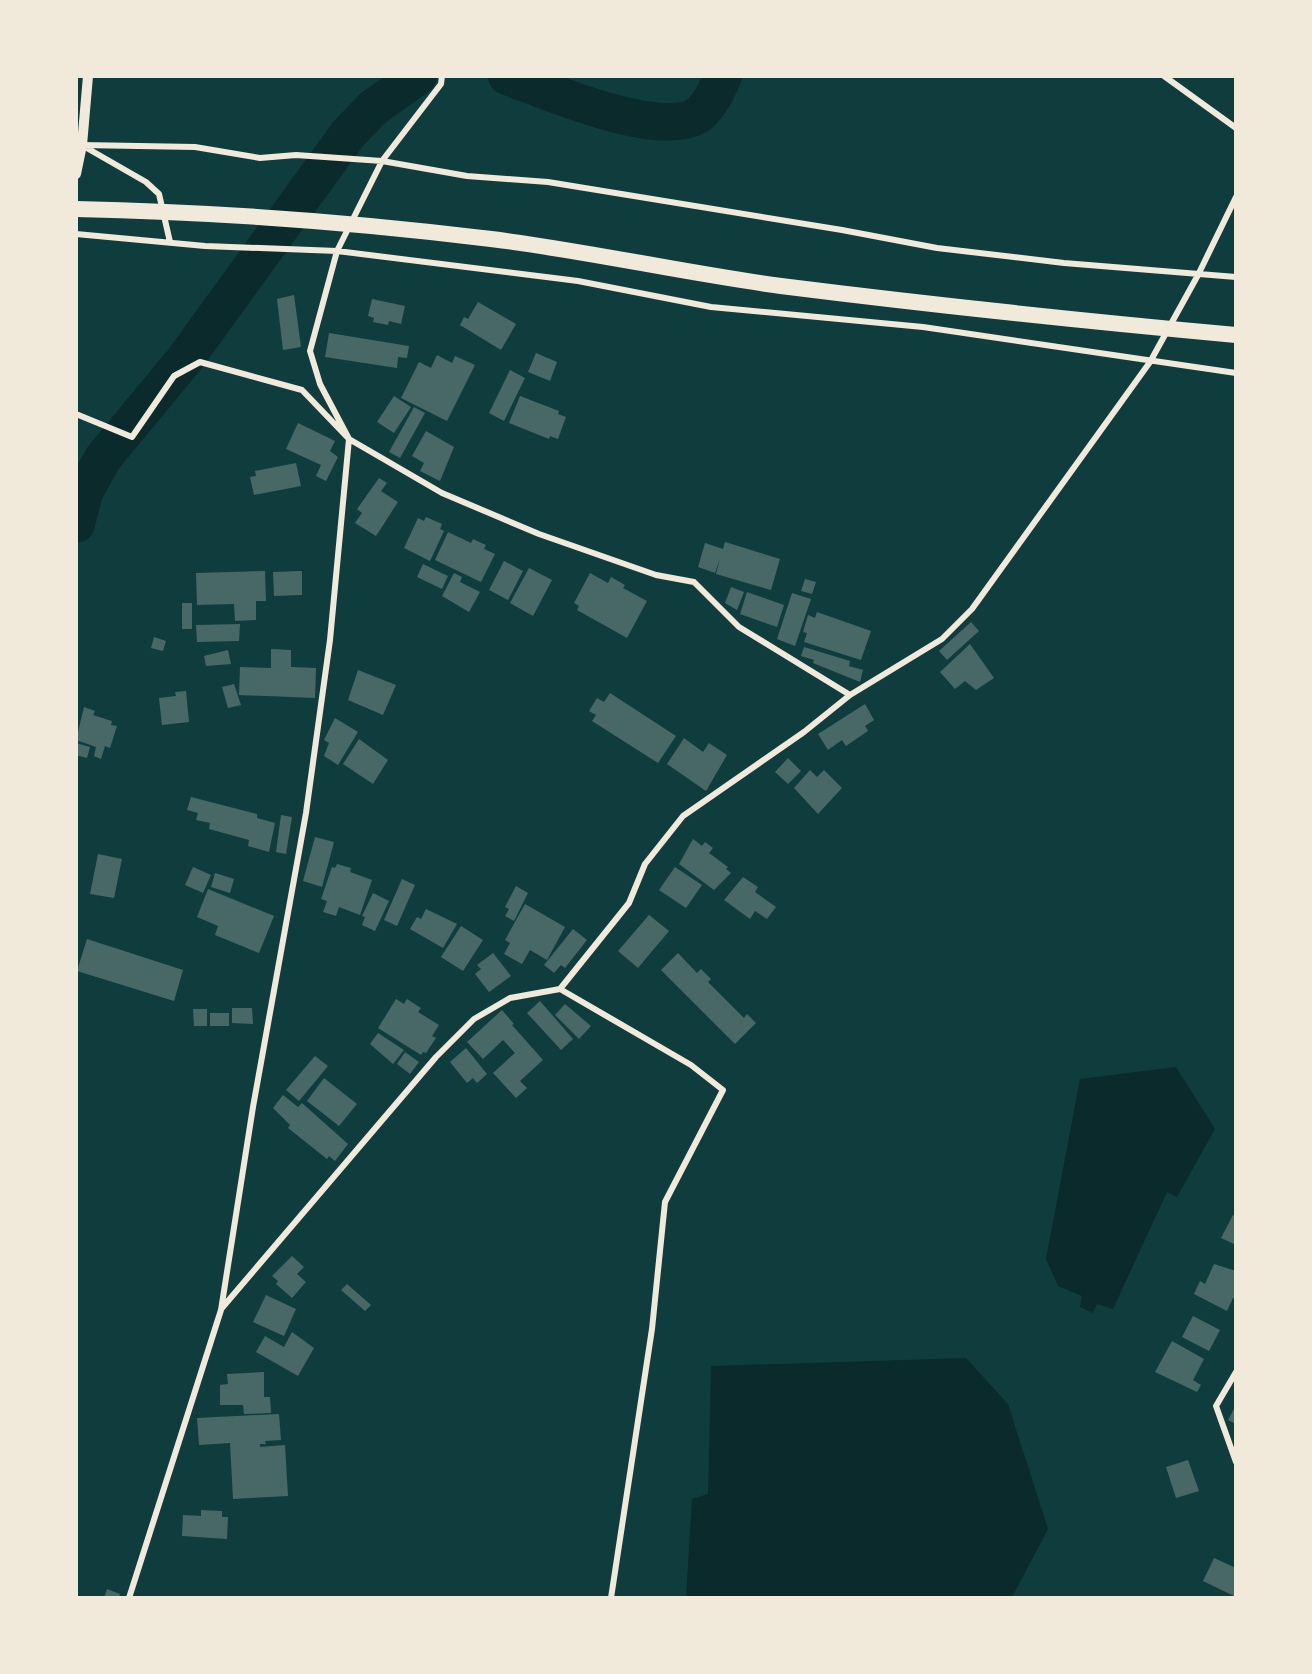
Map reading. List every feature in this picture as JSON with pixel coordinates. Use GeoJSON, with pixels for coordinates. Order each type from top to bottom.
{"type":"FeatureCollection","features":[{"type":"Feature","properties":{"kind":"highway"},"geometry":{"type":"LineString","coordinates":[[76,209],[169,211],[359,225],[494,240],[778,285],[1050,318],[1236,335]]}},
{"type":"Feature","properties":{"kind":"street"},"geometry":{"type":"LineString","coordinates":[[76,174],[88,76]]}},
{"type":"Feature","properties":{"kind":"street"},"geometry":{"type":"LineString","coordinates":[[1164,76],[1236,128]]}},
{"type":"Feature","properties":{"kind":"street"},"geometry":{"type":"LineString","coordinates":[[129,1598],[220,1310],[253,1107],[306,813],[330,640],[349,439],[320,384],[310,351],[337,252],[382,161],[441,80]]}},
{"type":"Feature","properties":{"kind":"street"},"geometry":{"type":"LineString","coordinates":[[79,145],[195,147],[260,158],[296,155],[382,161],[467,176],[548,182],[842,230],[937,248],[1236,277]]}},
{"type":"Feature","properties":{"kind":"street"},"geometry":{"type":"LineString","coordinates":[[79,145],[146,182],[159,194],[170,243]]}},
{"type":"Feature","properties":{"kind":"street"},"geometry":{"type":"LineString","coordinates":[[560,989],[629,903],[645,864],[683,816],[804,732],[850,695],[942,639],[972,609],[1150,362],[1198,275],[1236,197]]}},
{"type":"Feature","properties":{"kind":"street"},"geometry":{"type":"LineString","coordinates":[[76,234],[205,246],[337,252],[578,281],[711,307],[923,327],[1236,373]]}},
{"type":"Feature","properties":{"kind":"street"},"geometry":{"type":"LineString","coordinates":[[76,414],[132,437],[174,376],[200,362],[302,390],[349,439],[442,493],[539,534],[656,575],[694,582],[739,627],[850,695]]}},
{"type":"Feature","properties":{"kind":"street"},"geometry":{"type":"LineString","coordinates":[[220,1310],[436,1057],[474,1019],[510,998],[560,989],[691,1065],[723,1090],[665,1202],[652,1329],[611,1598]]}},
{"type":"Feature","properties":{"kind":"street"},"geometry":{"type":"LineString","coordinates":[[1236,1372],[1216,1406],[1236,1462]]}},
{"type":"Feature","properties":{"kind":"water"},"geometry":{"type":"Polygon","coordinates":[[[1176,1067],[1215,1129],[1177,1197],[1167,1192],[1113,1309],[1097,1304],[1093,1313],[1080,1307],[1082,1296],[1058,1286],[1046,1259],[1080,1079],[1176,1067]]]}},
{"type":"Feature","properties":{"kind":"water"},"geometry":{"type":"Polygon","coordinates":[[[966,1358],[1008,1404],[1048,1529],[1012,1597],[686,1597],[692,1499],[708,1494],[711,1366],[966,1358]]]}},
{"type":"Feature","properties":{"kind":"building"},"geometry":{"type":"Polygon","coordinates":[[[294,295],[301,347],[283,350],[277,299],[294,295]]]}},
{"type":"Feature","properties":{"kind":"building"},"geometry":{"type":"Polygon","coordinates":[[[372,299],[405,306],[401,324],[389,321],[388,325],[373,322],[374,318],[368,316],[372,299]]]}},
{"type":"Feature","properties":{"kind":"building"},"geometry":{"type":"Polygon","coordinates":[[[478,302],[516,324],[501,350],[460,325],[464,317],[468,319],[478,302]]]}},
{"type":"Feature","properties":{"kind":"building"},"geometry":{"type":"Polygon","coordinates":[[[329,333],[409,346],[407,358],[398,357],[397,368],[325,357],[329,333]]]}},
{"type":"Feature","properties":{"kind":"building"},"geometry":{"type":"Polygon","coordinates":[[[536,353],[557,362],[550,381],[528,372],[536,353]]]}},
{"type":"Feature","properties":{"kind":"building"},"geometry":{"type":"Polygon","coordinates":[[[437,355],[452,363],[455,356],[475,365],[447,421],[401,398],[419,362],[431,368],[437,355]]]}},
{"type":"Feature","properties":{"kind":"building"},"geometry":{"type":"Polygon","coordinates":[[[510,370],[525,378],[504,421],[489,413],[510,370]]]}},
{"type":"Feature","properties":{"kind":"building"},"geometry":{"type":"Polygon","coordinates":[[[394,396],[411,407],[394,433],[377,422],[394,396]]]}},
{"type":"Feature","properties":{"kind":"building"},"geometry":{"type":"Polygon","coordinates":[[[520,396],[559,411],[558,414],[566,417],[558,439],[550,436],[549,439],[509,423],[520,396]]]}},
{"type":"Feature","properties":{"kind":"building"},"geometry":{"type":"Polygon","coordinates":[[[414,407],[425,413],[400,458],[389,452],[414,407]]]}},
{"type":"Feature","properties":{"kind":"building"},"geometry":{"type":"Polygon","coordinates":[[[298,423],[335,441],[330,451],[338,457],[326,481],[316,476],[321,465],[286,449],[298,423]]]}},
{"type":"Feature","properties":{"kind":"building"},"geometry":{"type":"Polygon","coordinates":[[[426,431],[454,447],[440,481],[420,471],[424,463],[412,456],[426,431]]]}},
{"type":"Feature","properties":{"kind":"building"},"geometry":{"type":"Polygon","coordinates":[[[296,463],[301,486],[254,495],[250,477],[256,476],[255,471],[296,463]]]}},
{"type":"Feature","properties":{"kind":"building"},"geometry":{"type":"Polygon","coordinates":[[[379,478],[387,483],[381,491],[398,502],[376,536],[355,523],[362,513],[357,509],[379,478]]]}},
{"type":"Feature","properties":{"kind":"building"},"geometry":{"type":"Polygon","coordinates":[[[426,517],[442,524],[440,529],[444,531],[430,561],[404,548],[418,518],[424,521],[426,517]]]}},
{"type":"Feature","properties":{"kind":"building"},"geometry":{"type":"Polygon","coordinates":[[[448,532],[471,543],[473,539],[486,545],[484,549],[495,554],[481,582],[435,560],[448,532]]]}},
{"type":"Feature","properties":{"kind":"building"},"geometry":{"type":"Polygon","coordinates":[[[725,542],[780,559],[771,590],[716,574],[720,558],[715,573],[698,567],[705,543],[723,549],[725,542]]]}},
{"type":"Feature","properties":{"kind":"building"},"geometry":{"type":"Polygon","coordinates":[[[504,561],[523,571],[508,600],[489,590],[504,561]]]}},
{"type":"Feature","properties":{"kind":"building"},"geometry":{"type":"Polygon","coordinates":[[[423,564],[448,576],[442,589],[417,577],[423,564]]]}},
{"type":"Feature","properties":{"kind":"building"},"geometry":{"type":"Polygon","coordinates":[[[529,568],[552,580],[533,616],[510,603],[529,568]]]}},
{"type":"Feature","properties":{"kind":"building"},"geometry":{"type":"Polygon","coordinates":[[[265,571],[266,601],[256,601],[256,620],[235,621],[234,604],[197,605],[196,573],[265,571]]]}},
{"type":"Feature","properties":{"kind":"building"},"geometry":{"type":"Polygon","coordinates":[[[302,571],[302,595],[274,596],[273,572],[302,571]]]}},
{"type":"Feature","properties":{"kind":"building"},"geometry":{"type":"Polygon","coordinates":[[[454,573],[462,577],[460,582],[480,592],[469,612],[442,596],[454,573]]]}},
{"type":"Feature","properties":{"kind":"building"},"geometry":{"type":"Polygon","coordinates":[[[590,573],[608,583],[611,577],[625,585],[623,588],[647,601],[627,638],[577,610],[579,606],[574,603],[590,573]]]}},
{"type":"Feature","properties":{"kind":"building"},"geometry":{"type":"Polygon","coordinates":[[[805,579],[816,582],[812,594],[801,591],[805,579]]]}},
{"type":"Feature","properties":{"kind":"building"},"geometry":{"type":"Polygon","coordinates":[[[731,587],[744,592],[737,610],[725,603],[731,587]]]}},
{"type":"Feature","properties":{"kind":"building"},"geometry":{"type":"Polygon","coordinates":[[[747,592],[784,605],[777,627],[740,614],[747,592]]]}},
{"type":"Feature","properties":{"kind":"building"},"geometry":{"type":"Polygon","coordinates":[[[792,593],[811,599],[795,646],[777,639],[792,593]]]}},
{"type":"Feature","properties":{"kind":"building"},"geometry":{"type":"Polygon","coordinates":[[[182,603],[192,603],[192,629],[182,629],[182,603]]]}},
{"type":"Feature","properties":{"kind":"building"},"geometry":{"type":"Polygon","coordinates":[[[817,612],[871,631],[861,660],[804,642],[807,633],[803,632],[808,615],[815,618],[817,612]]]}},
{"type":"Feature","properties":{"kind":"building"},"geometry":{"type":"Polygon","coordinates":[[[971,622],[979,631],[947,660],[939,651],[971,622]]]}},
{"type":"Feature","properties":{"kind":"building"},"geometry":{"type":"Polygon","coordinates":[[[240,624],[239,641],[197,642],[196,625],[240,624]]]}},
{"type":"Feature","properties":{"kind":"building"},"geometry":{"type":"Polygon","coordinates":[[[154,637],[166,641],[163,651],[151,648],[154,637]]]}},
{"type":"Feature","properties":{"kind":"building"},"geometry":{"type":"Polygon","coordinates":[[[970,644],[994,678],[976,690],[965,681],[955,689],[940,672],[970,644]]]}},
{"type":"Feature","properties":{"kind":"building"},"geometry":{"type":"Polygon","coordinates":[[[804,647],[850,661],[849,666],[863,670],[860,682],[801,656],[804,647]]]}},
{"type":"Feature","properties":{"kind":"building"},"geometry":{"type":"Polygon","coordinates":[[[271,649],[291,650],[291,667],[316,668],[315,698],[239,695],[240,667],[271,668],[271,649]]]}},
{"type":"Feature","properties":{"kind":"building"},"geometry":{"type":"Polygon","coordinates":[[[228,650],[231,664],[206,666],[204,656],[228,650]]]}},
{"type":"Feature","properties":{"kind":"building"},"geometry":{"type":"Polygon","coordinates":[[[358,670],[396,685],[383,715],[348,700],[358,670]]]}},
{"type":"Feature","properties":{"kind":"building"},"geometry":{"type":"Polygon","coordinates":[[[234,684],[241,705],[228,708],[222,687],[234,684]]]}},
{"type":"Feature","properties":{"kind":"building"},"geometry":{"type":"Polygon","coordinates":[[[186,691],[189,722],[162,725],[159,698],[176,696],[175,692],[186,691]]]}},
{"type":"Feature","properties":{"kind":"building"},"geometry":{"type":"Polygon","coordinates":[[[610,693],[676,736],[658,763],[592,721],[596,715],[589,711],[597,698],[604,702],[610,693]]]}},
{"type":"Feature","properties":{"kind":"building"},"geometry":{"type":"Polygon","coordinates":[[[865,704],[874,720],[865,726],[868,731],[846,746],[842,740],[828,750],[818,734],[865,704]]]}},
{"type":"Feature","properties":{"kind":"building"},"geometry":{"type":"Polygon","coordinates":[[[84,707],[95,711],[93,715],[112,721],[111,725],[117,726],[110,748],[105,746],[101,759],[94,756],[96,747],[76,740],[84,707]]]}},
{"type":"Feature","properties":{"kind":"building"},"geometry":{"type":"Polygon","coordinates":[[[335,718],[358,732],[338,765],[324,756],[329,743],[324,740],[335,718]]]}},
{"type":"Feature","properties":{"kind":"building"},"geometry":{"type":"Polygon","coordinates":[[[684,738],[703,752],[709,743],[727,755],[706,791],[667,764],[684,738]]]}},
{"type":"Feature","properties":{"kind":"building"},"geometry":{"type":"Polygon","coordinates":[[[359,739],[388,760],[373,784],[343,764],[359,739]]]}},
{"type":"Feature","properties":{"kind":"building"},"geometry":{"type":"Polygon","coordinates":[[[76,743],[90,747],[87,758],[76,755],[76,743]]]}},
{"type":"Feature","properties":{"kind":"building"},"geometry":{"type":"Polygon","coordinates":[[[788,758],[801,771],[788,784],[775,772],[788,758]]]}},
{"type":"Feature","properties":{"kind":"building"},"geometry":{"type":"Polygon","coordinates":[[[810,770],[817,777],[824,770],[842,788],[818,814],[794,788],[810,770]]]}},
{"type":"Feature","properties":{"kind":"building"},"geometry":{"type":"Polygon","coordinates":[[[191,797],[257,814],[257,818],[275,823],[269,852],[248,846],[249,840],[209,829],[210,823],[196,820],[198,813],[187,810],[191,797]]]}},
{"type":"Feature","properties":{"kind":"building"},"geometry":{"type":"Polygon","coordinates":[[[281,815],[292,817],[286,854],[276,852],[281,815]]]}},
{"type":"Feature","properties":{"kind":"building"},"geometry":{"type":"Polygon","coordinates":[[[315,837],[334,842],[322,887],[303,881],[315,837]]]}},
{"type":"Feature","properties":{"kind":"building"},"geometry":{"type":"Polygon","coordinates":[[[693,839],[702,846],[705,842],[713,848],[709,853],[728,867],[726,869],[731,873],[714,890],[679,864],[693,839]]]}},
{"type":"Feature","properties":{"kind":"building"},"geometry":{"type":"Polygon","coordinates":[[[98,854],[122,859],[114,898],[90,894],[98,854]]]}},
{"type":"Feature","properties":{"kind":"building"},"geometry":{"type":"Polygon","coordinates":[[[337,864],[351,868],[350,872],[372,880],[360,915],[339,907],[336,916],[323,912],[327,901],[321,899],[332,867],[335,868],[337,864]]]}},
{"type":"Feature","properties":{"kind":"building"},"geometry":{"type":"Polygon","coordinates":[[[193,867],[211,875],[203,893],[185,885],[193,867]]]}},
{"type":"Feature","properties":{"kind":"building"},"geometry":{"type":"Polygon","coordinates":[[[675,867],[702,885],[686,908],[659,890],[675,867]]]}},
{"type":"Feature","properties":{"kind":"building"},"geometry":{"type":"Polygon","coordinates":[[[215,873],[234,879],[230,893],[211,887],[215,873]]]}},
{"type":"Feature","properties":{"kind":"building"},"geometry":{"type":"Polygon","coordinates":[[[743,877],[758,887],[755,892],[776,907],[767,919],[755,911],[750,919],[724,900],[743,877]]]}},
{"type":"Feature","properties":{"kind":"building"},"geometry":{"type":"Polygon","coordinates":[[[402,879],[415,885],[397,926],[384,920],[402,879]]]}},
{"type":"Feature","properties":{"kind":"building"},"geometry":{"type":"Polygon","coordinates":[[[516,886],[528,893],[514,921],[505,916],[509,909],[505,907],[516,886]]]}},
{"type":"Feature","properties":{"kind":"building"},"geometry":{"type":"Polygon","coordinates":[[[208,889],[274,916],[259,953],[215,935],[218,926],[197,917],[208,889]]]}},
{"type":"Feature","properties":{"kind":"building"},"geometry":{"type":"Polygon","coordinates":[[[373,893],[389,901],[375,931],[362,925],[365,917],[362,916],[373,893]]]}},
{"type":"Feature","properties":{"kind":"building"},"geometry":{"type":"Polygon","coordinates":[[[525,904],[565,927],[547,960],[530,950],[522,964],[504,954],[510,943],[505,940],[525,904]]]}},
{"type":"Feature","properties":{"kind":"building"},"geometry":{"type":"Polygon","coordinates":[[[426,909],[457,924],[443,948],[410,929],[417,917],[421,919],[426,909]]]}},
{"type":"Feature","properties":{"kind":"building"},"geometry":{"type":"Polygon","coordinates":[[[649,915],[669,931],[638,968],[618,951],[649,915]]]}},
{"type":"Feature","properties":{"kind":"building"},"geometry":{"type":"Polygon","coordinates":[[[461,926],[483,940],[463,971],[441,957],[461,926]]]}},
{"type":"Feature","properties":{"kind":"building"},"geometry":{"type":"Polygon","coordinates":[[[573,929],[587,940],[565,968],[561,965],[554,973],[544,965],[573,929]]]}},
{"type":"Feature","properties":{"kind":"building"},"geometry":{"type":"Polygon","coordinates":[[[87,939],[183,970],[174,1001],[77,971],[87,939]]]}},
{"type":"Feature","properties":{"kind":"building"},"geometry":{"type":"Polygon","coordinates":[[[493,953],[511,976],[489,992],[475,974],[481,969],[477,965],[493,953]]]}},
{"type":"Feature","properties":{"kind":"building"},"geometry":{"type":"Polygon","coordinates":[[[678,953],[697,973],[701,969],[711,979],[708,982],[744,1018],[747,1014],[756,1023],[735,1044],[661,970],[678,953]]]}},
{"type":"Feature","properties":{"kind":"building"},"geometry":{"type":"Polygon","coordinates":[[[396,999],[404,1004],[407,999],[421,1008],[418,1012],[439,1025],[432,1036],[436,1038],[426,1053],[423,1052],[421,1055],[378,1028],[396,999]]]}},
{"type":"Feature","properties":{"kind":"building"},"geometry":{"type":"Polygon","coordinates":[[[540,1001],[573,1039],[561,1050],[527,1013],[540,1001]]]}},
{"type":"Feature","properties":{"kind":"building"},"geometry":{"type":"Polygon","coordinates":[[[565,1004],[591,1026],[579,1039],[555,1015],[565,1004]]]}},
{"type":"Feature","properties":{"kind":"building"},"geometry":{"type":"Polygon","coordinates":[[[232,1008],[252,1008],[253,1024],[232,1023],[232,1008]]]}},
{"type":"Feature","properties":{"kind":"building"},"geometry":{"type":"Polygon","coordinates":[[[193,1009],[207,1009],[207,1026],[194,1026],[193,1009]]]}},
{"type":"Feature","properties":{"kind":"building"},"geometry":{"type":"Polygon","coordinates":[[[502,1010],[543,1060],[520,1081],[527,1088],[516,1098],[493,1073],[515,1053],[503,1040],[483,1059],[467,1042],[502,1010]]]}},
{"type":"Feature","properties":{"kind":"building"},"geometry":{"type":"Polygon","coordinates":[[[210,1013],[229,1013],[229,1026],[210,1026],[210,1013]]]}},
{"type":"Feature","properties":{"kind":"building"},"geometry":{"type":"Polygon","coordinates":[[[378,1033],[404,1050],[393,1064],[370,1044],[378,1033]]]}},
{"type":"Feature","properties":{"kind":"building"},"geometry":{"type":"Polygon","coordinates":[[[466,1048],[487,1074],[477,1083],[473,1078],[467,1083],[450,1062],[466,1048]]]}},
{"type":"Feature","properties":{"kind":"building"},"geometry":{"type":"Polygon","coordinates":[[[405,1052],[419,1062],[410,1074],[397,1064],[405,1052]]]}},
{"type":"Feature","properties":{"kind":"building"},"geometry":{"type":"Polygon","coordinates":[[[315,1056],[328,1066],[299,1101],[286,1090],[315,1056]]]}},
{"type":"Feature","properties":{"kind":"building"},"geometry":{"type":"Polygon","coordinates":[[[324,1078],[357,1104],[339,1126],[307,1101],[324,1078]]]}},
{"type":"Feature","properties":{"kind":"building"},"geometry":{"type":"Polygon","coordinates":[[[283,1095],[298,1107],[302,1103],[348,1144],[335,1161],[329,1156],[327,1159],[288,1128],[290,1125],[273,1108],[283,1095]]]}},
{"type":"Feature","properties":{"kind":"building"},"geometry":{"type":"Polygon","coordinates":[[[1233,1215],[1236,1217],[1236,1245],[1221,1238],[1233,1215]]]}},
{"type":"Feature","properties":{"kind":"building"},"geometry":{"type":"Polygon","coordinates":[[[292,1256],[304,1267],[297,1274],[306,1282],[292,1298],[276,1284],[278,1281],[272,1276],[292,1256]]]}},
{"type":"Feature","properties":{"kind":"building"},"geometry":{"type":"Polygon","coordinates":[[[1214,1264],[1236,1271],[1236,1299],[1233,1298],[1227,1311],[1194,1294],[1200,1281],[1205,1284],[1214,1264]]]}},
{"type":"Feature","properties":{"kind":"building"},"geometry":{"type":"Polygon","coordinates":[[[347,1284],[371,1305],[365,1311],[341,1290],[347,1284]]]}},
{"type":"Feature","properties":{"kind":"building"},"geometry":{"type":"Polygon","coordinates":[[[266,1295],[296,1309],[284,1336],[253,1322],[266,1295]]]}},
{"type":"Feature","properties":{"kind":"building"},"geometry":{"type":"Polygon","coordinates":[[[1193,1316],[1220,1330],[1209,1351],[1182,1337],[1193,1316]]]}},
{"type":"Feature","properties":{"kind":"building"},"geometry":{"type":"Polygon","coordinates":[[[292,1332],[314,1348],[298,1376],[256,1352],[265,1336],[284,1347],[292,1332]]]}},
{"type":"Feature","properties":{"kind":"building"},"geometry":{"type":"Polygon","coordinates":[[[1172,1341],[1204,1359],[1193,1380],[1201,1385],[1197,1392],[1155,1372],[1172,1341]]]}},
{"type":"Feature","properties":{"kind":"building"},"geometry":{"type":"Polygon","coordinates":[[[264,1372],[264,1397],[270,1397],[271,1413],[244,1414],[243,1405],[220,1405],[220,1385],[228,1384],[227,1374],[264,1372]]]}},
{"type":"Feature","properties":{"kind":"building"},"geometry":{"type":"Polygon","coordinates":[[[1236,1405],[1236,1424],[1228,1420],[1236,1405]]]}},
{"type":"Feature","properties":{"kind":"building"},"geometry":{"type":"Polygon","coordinates":[[[279,1414],[281,1440],[265,1441],[266,1444],[260,1444],[260,1447],[285,1445],[288,1496],[233,1499],[230,1443],[199,1445],[197,1418],[279,1414]]]}},
{"type":"Feature","properties":{"kind":"building"},"geometry":{"type":"Polygon","coordinates":[[[1188,1460],[1199,1491],[1176,1498],[1166,1467],[1188,1460]]]}},
{"type":"Feature","properties":{"kind":"building"},"geometry":{"type":"Polygon","coordinates":[[[201,1510],[222,1511],[222,1517],[228,1517],[227,1539],[182,1536],[183,1515],[201,1516],[201,1510]]]}},
{"type":"Feature","properties":{"kind":"building"},"geometry":{"type":"Polygon","coordinates":[[[1214,1558],[1236,1568],[1236,1597],[1203,1581],[1214,1558]]]}},
{"type":"Feature","properties":{"kind":"building"},"geometry":{"type":"Polygon","coordinates":[[[107,1589],[120,1594],[119,1598],[104,1598],[107,1589]]]}},
{"type":"Feature","properties":{"kind":"waterway"},"geometry":{"type":"LineString","coordinates":[[76,524],[84,492],[103,458],[185,359],[348,134],[373,108],[418,76]]}},
{"type":"Feature","properties":{"kind":"waterway"},"geometry":{"type":"LineString","coordinates":[[507,76],[575,102],[632,118],[658,122],[681,121],[698,115],[716,92],[723,76]]}}]}
